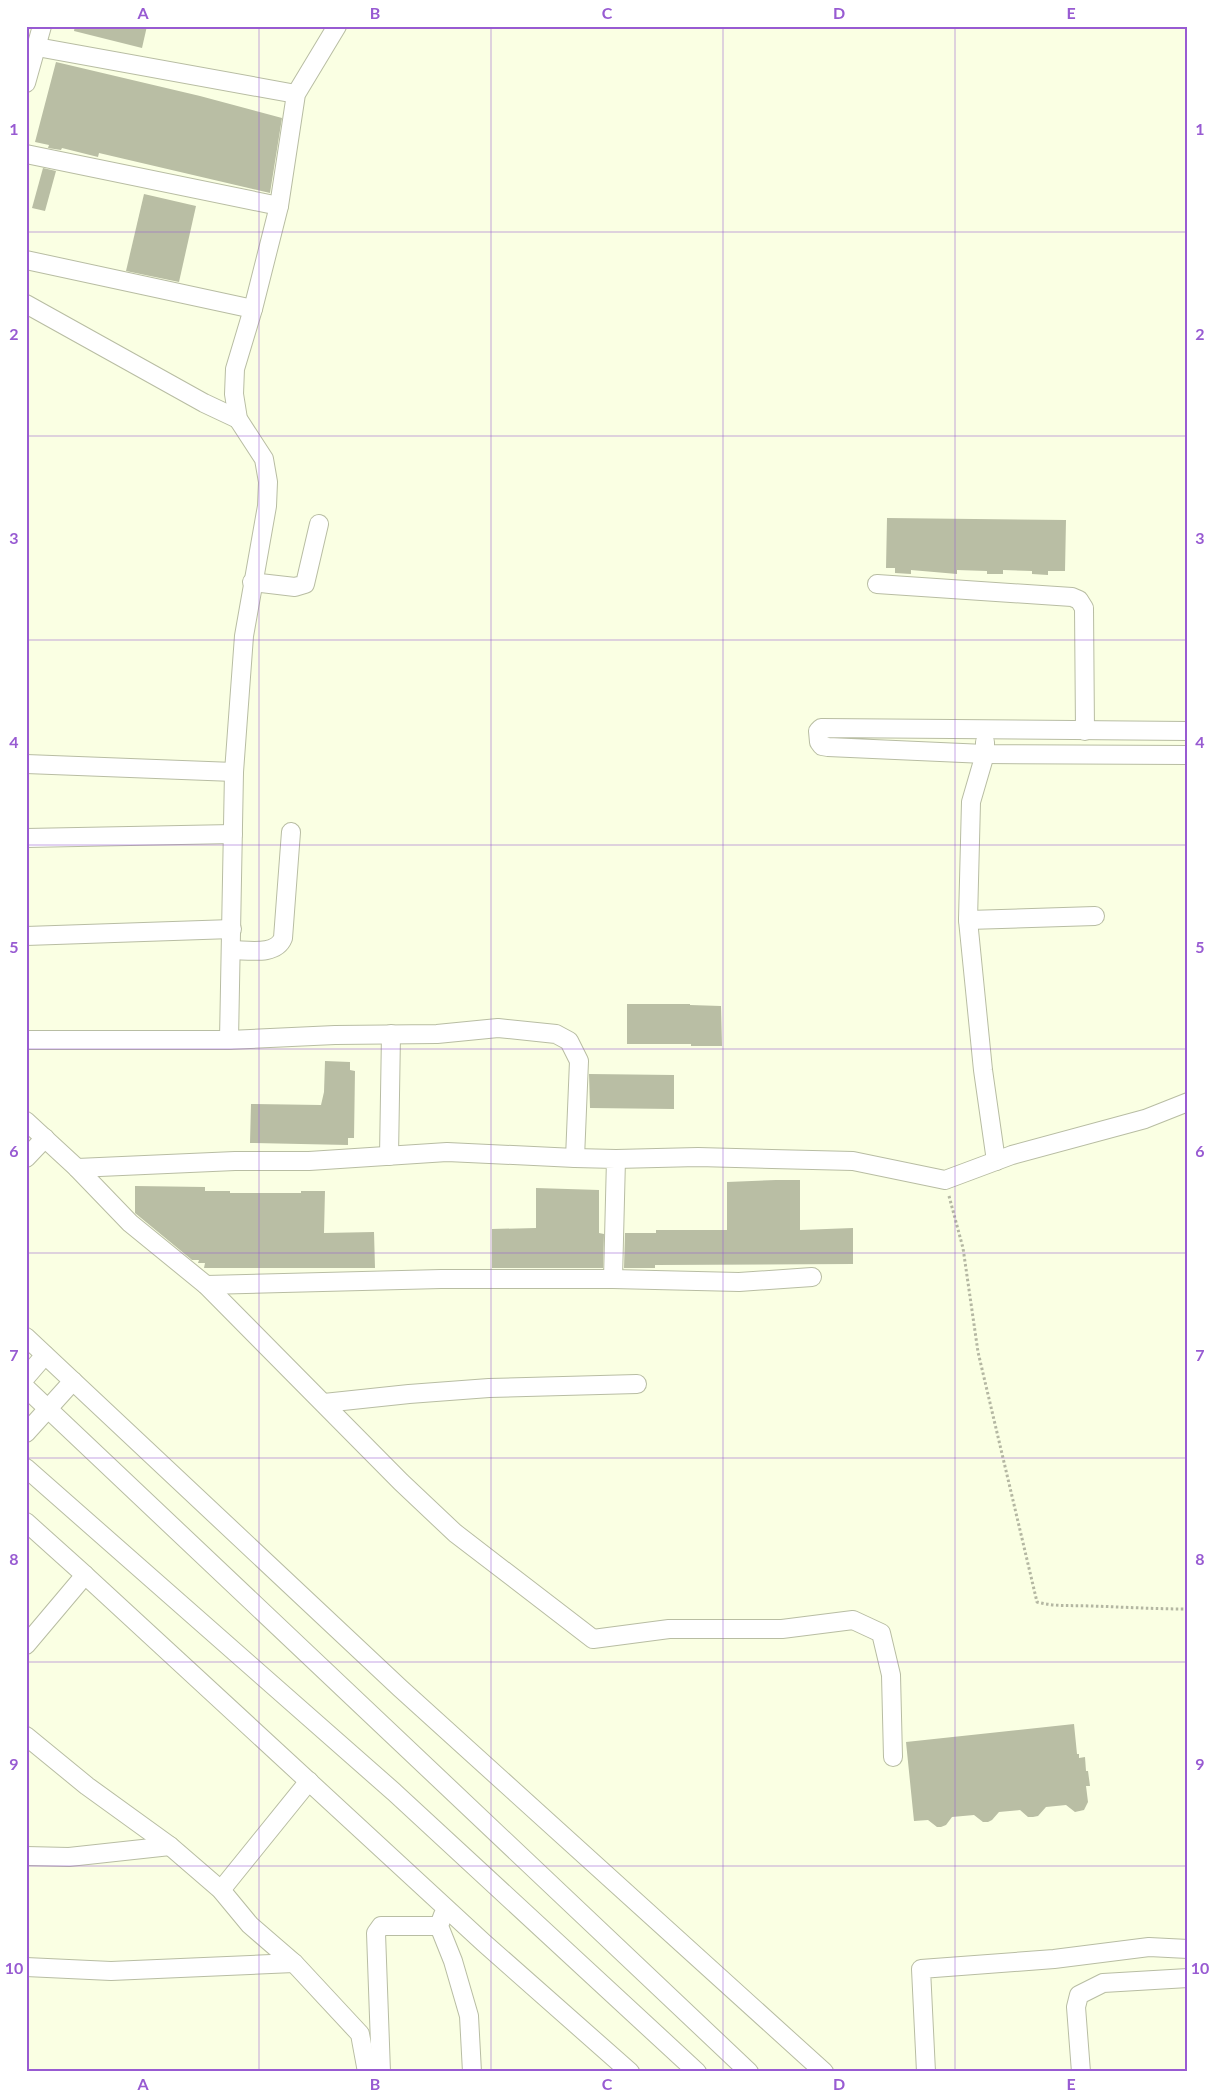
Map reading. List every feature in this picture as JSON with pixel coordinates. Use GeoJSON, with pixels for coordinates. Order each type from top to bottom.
{"type":"FeatureCollection","features":[{"type":"Feature","properties":{"kind":"street"},"geometry":{"type":"LineString","coordinates":[[26,83],[42,26]]}},
{"type":"Feature","properties":{"kind":"street"},"geometry":{"type":"LineString","coordinates":[[229,1040],[234,772],[244,636],[252,582],[267,506],[268,482],[264,459],[238,419],[234,394],[235,369],[253,309],[279,206],[296,94],[337,26]]}},
{"type":"Feature","properties":{"kind":"street"},"geometry":{"type":"LineString","coordinates":[[37,47],[296,94]]}},
{"type":"Feature","properties":{"kind":"street"},"geometry":{"type":"LineString","coordinates":[[26,154],[279,206]]}},
{"type":"Feature","properties":{"kind":"street"},"geometry":{"type":"LineString","coordinates":[[26,260],[253,309]]}},
{"type":"Feature","properties":{"kind":"street"},"geometry":{"type":"LineString","coordinates":[[26,304],[204,403],[238,419]]}},
{"type":"Feature","properties":{"kind":"street"},"geometry":{"type":"LineString","coordinates":[[252,582],[295,587],[305,584],[319,524]]}},
{"type":"Feature","properties":{"kind":"street"},"geometry":{"type":"LineString","coordinates":[[878,584],[1072,597],[1080,600],[1084,608],[1085,731]]}},
{"type":"Feature","properties":{"kind":"street"},"geometry":{"type":"LineString","coordinates":[[1188,731],[985,731],[822,728],[818,731],[817,736],[822,746],[828,747],[985,754],[1188,755]]}},
{"type":"Feature","properties":{"kind":"street"},"geometry":{"type":"LineString","coordinates":[[985,731],[985,754],[972,802],[968,920],[996,1161]]}},
{"type":"Feature","properties":{"kind":"street"},"geometry":{"type":"LineString","coordinates":[[26,764],[234,772]]}},
{"type":"Feature","properties":{"kind":"street"},"geometry":{"type":"LineString","coordinates":[[231,950],[268,950],[276,948],[280,944],[283,938],[291,832]]}},
{"type":"Feature","properties":{"kind":"street"},"geometry":{"type":"LineString","coordinates":[[26,838],[233,834]]}},
{"type":"Feature","properties":{"kind":"street"},"geometry":{"type":"LineString","coordinates":[[968,920],[1095,916]]}},
{"type":"Feature","properties":{"kind":"street"},"geometry":{"type":"LineString","coordinates":[[26,936],[232,930]]}},
{"type":"Feature","properties":{"kind":"street"},"geometry":{"type":"LineString","coordinates":[[26,1040],[229,1040],[437,1034],[498,1028],[556,1034],[569,1042],[579,1061],[575,1158]]}},
{"type":"Feature","properties":{"kind":"street"},"geometry":{"type":"LineString","coordinates":[[389,1156],[391,1034]]}},
{"type":"Feature","properties":{"kind":"street"},"geometry":{"type":"LineString","coordinates":[[77,1168],[235,1161],[309,1162],[447,1152],[616,1159],[698,1157],[853,1161],[945,1180],[996,1161],[1085,1134],[1146,1119],[1188,1102]]}},
{"type":"Feature","properties":{"kind":"street"},"geometry":{"type":"LineString","coordinates":[[26,1121],[77,1168],[130,1223],[206,1285],[401,1482],[455,1533],[593,1639],[669,1629],[782,1629],[853,1620],[881,1633],[891,1675],[894,1757]]}},
{"type":"Feature","properties":{"kind":"street"},"geometry":{"type":"LineString","coordinates":[[26,1158],[45,1138]]}},
{"type":"Feature","properties":{"kind":"street"},"geometry":{"type":"LineString","coordinates":[[613,1279],[616,1159]]}},
{"type":"Feature","properties":{"kind":"street"},"geometry":{"type":"LineString","coordinates":[[206,1285],[441,1279],[613,1279],[739,1282],[812,1277]]}},
{"type":"Feature","properties":{"kind":"street"},"geometry":{"type":"LineString","coordinates":[[26,1338],[400,1688],[824,2072]]}},
{"type":"Feature","properties":{"kind":"street"},"geometry":{"type":"LineString","coordinates":[[26,1377],[45,1355]]}},
{"type":"Feature","properties":{"kind":"street"},"geometry":{"type":"LineString","coordinates":[[26,1433],[73,1381]]}},
{"type":"Feature","properties":{"kind":"street"},"geometry":{"type":"LineString","coordinates":[[324,1403],[489,1388],[637,1384]]}},
{"type":"Feature","properties":{"kind":"street"},"geometry":{"type":"LineString","coordinates":[[26,1388],[47,1410],[749,2072]]}},
{"type":"Feature","properties":{"kind":"street"},"geometry":{"type":"LineString","coordinates":[[26,1468],[394,1792],[697,2072]]}},
{"type":"Feature","properties":{"kind":"street"},"geometry":{"type":"LineString","coordinates":[[26,1522],[446,1907],[630,2072]]}},
{"type":"Feature","properties":{"kind":"street"},"geometry":{"type":"LineString","coordinates":[[26,1645],[85,1575]]}},
{"type":"Feature","properties":{"kind":"street"},"geometry":{"type":"LineString","coordinates":[[26,1736],[88,1786],[170,1846],[221,1890],[250,1925],[294,1963],[360,2034],[367,2072]]}},
{"type":"Feature","properties":{"kind":"street"},"geometry":{"type":"LineString","coordinates":[[221,1890],[309,1781]]}},
{"type":"Feature","properties":{"kind":"street"},"geometry":{"type":"LineString","coordinates":[[26,1856],[69,1857],[170,1846]]}},
{"type":"Feature","properties":{"kind":"street"},"geometry":{"type":"LineString","coordinates":[[446,1907],[439,1926],[453,1961],[469,2016],[472,2072]]}},
{"type":"Feature","properties":{"kind":"street"},"geometry":{"type":"LineString","coordinates":[[381,2072],[376,1933],[381,1926],[439,1926]]}},
{"type":"Feature","properties":{"kind":"street"},"geometry":{"type":"LineString","coordinates":[[926,2072],[921,1969],[1054,1960],[1149,1947],[1188,1949]]}},
{"type":"Feature","properties":{"kind":"street"},"geometry":{"type":"LineString","coordinates":[[26,1967],[111,1971],[294,1963]]}},
{"type":"Feature","properties":{"kind":"street"},"geometry":{"type":"LineString","coordinates":[[1081,2072],[1076,2007],[1079,1994],[1103,1983],[1188,1978]]}},
{"type":"Feature","properties":{"kind":"path"},"geometry":{"type":"LineString","coordinates":[[945,1180],[963,1248],[978,1352],[1037,1602],[1052,1606],[1090,1606],[1149,1610],[1188,1609]]}},
{"type":"Feature","properties":{"kind":"building"},"geometry":{"type":"Polygon","coordinates":[[[75,26],[147,26],[142,48],[74,31],[75,26]]]}},
{"type":"Feature","properties":{"kind":"building"},"geometry":{"type":"Polygon","coordinates":[[[56,62],[200,96],[282,118],[270,193],[99,153],[98,157],[62,148],[61,150],[48,148],[49,145],[35,142],[56,62]]]}},
{"type":"Feature","properties":{"kind":"building"},"geometry":{"type":"Polygon","coordinates":[[[43,168],[56,171],[45,211],[32,208],[43,168]]]}},
{"type":"Feature","properties":{"kind":"building"},"geometry":{"type":"Polygon","coordinates":[[[144,194],[196,206],[179,282],[126,271],[144,194]]]}},
{"type":"Feature","properties":{"kind":"building"},"geometry":{"type":"Polygon","coordinates":[[[887,518],[1066,520],[1065,571],[1048,571],[1048,575],[1032,574],[1032,571],[1003,570],[1003,574],[987,574],[987,571],[957,570],[957,574],[911,570],[911,574],[895,573],[895,568],[886,568],[887,518]]]}},
{"type":"Feature","properties":{"kind":"building"},"geometry":{"type":"Polygon","coordinates":[[[627,1004],[721,1006],[722,1046],[627,1044],[627,1004]]]}},
{"type":"Feature","properties":{"kind":"building"},"geometry":{"type":"Polygon","coordinates":[[[325,1061],[350,1062],[350,1070],[355,1071],[354,1138],[348,1138],[348,1145],[250,1143],[251,1104],[321,1105],[324,1092],[325,1061]]]}},
{"type":"Feature","properties":{"kind":"building"},"geometry":{"type":"Polygon","coordinates":[[[589,1074],[674,1075],[674,1109],[590,1108],[589,1074]]]}},
{"type":"Feature","properties":{"kind":"building"},"geometry":{"type":"Polygon","coordinates":[[[800,1180],[800,1230],[853,1228],[853,1264],[655,1265],[655,1268],[624,1268],[625,1233],[656,1233],[656,1230],[727,1230],[727,1182],[800,1180]]]}},
{"type":"Feature","properties":{"kind":"building"},"geometry":{"type":"Polygon","coordinates":[[[135,1186],[205,1187],[205,1191],[230,1191],[230,1193],[325,1191],[324,1233],[374,1232],[375,1268],[204,1268],[205,1263],[198,1263],[199,1260],[192,1260],[135,1213],[135,1186]]]}},
{"type":"Feature","properties":{"kind":"building"},"geometry":{"type":"Polygon","coordinates":[[[536,1188],[599,1190],[599,1233],[604,1234],[603,1268],[492,1268],[492,1229],[536,1228],[536,1188]]]}},
{"type":"Feature","properties":{"kind":"building"},"geometry":{"type":"Polygon","coordinates":[[[1074,1724],[1077,1754],[1079,1754],[1079,1758],[1085,1757],[1090,1786],[1086,1786],[1088,1802],[1084,1810],[1075,1812],[1066,1805],[1046,1807],[1038,1816],[1033,1817],[1028,1817],[1020,1810],[999,1812],[988,1822],[983,1822],[974,1815],[952,1817],[946,1825],[941,1827],[937,1827],[928,1820],[914,1821],[906,1742],[1074,1724]]]}}]}
